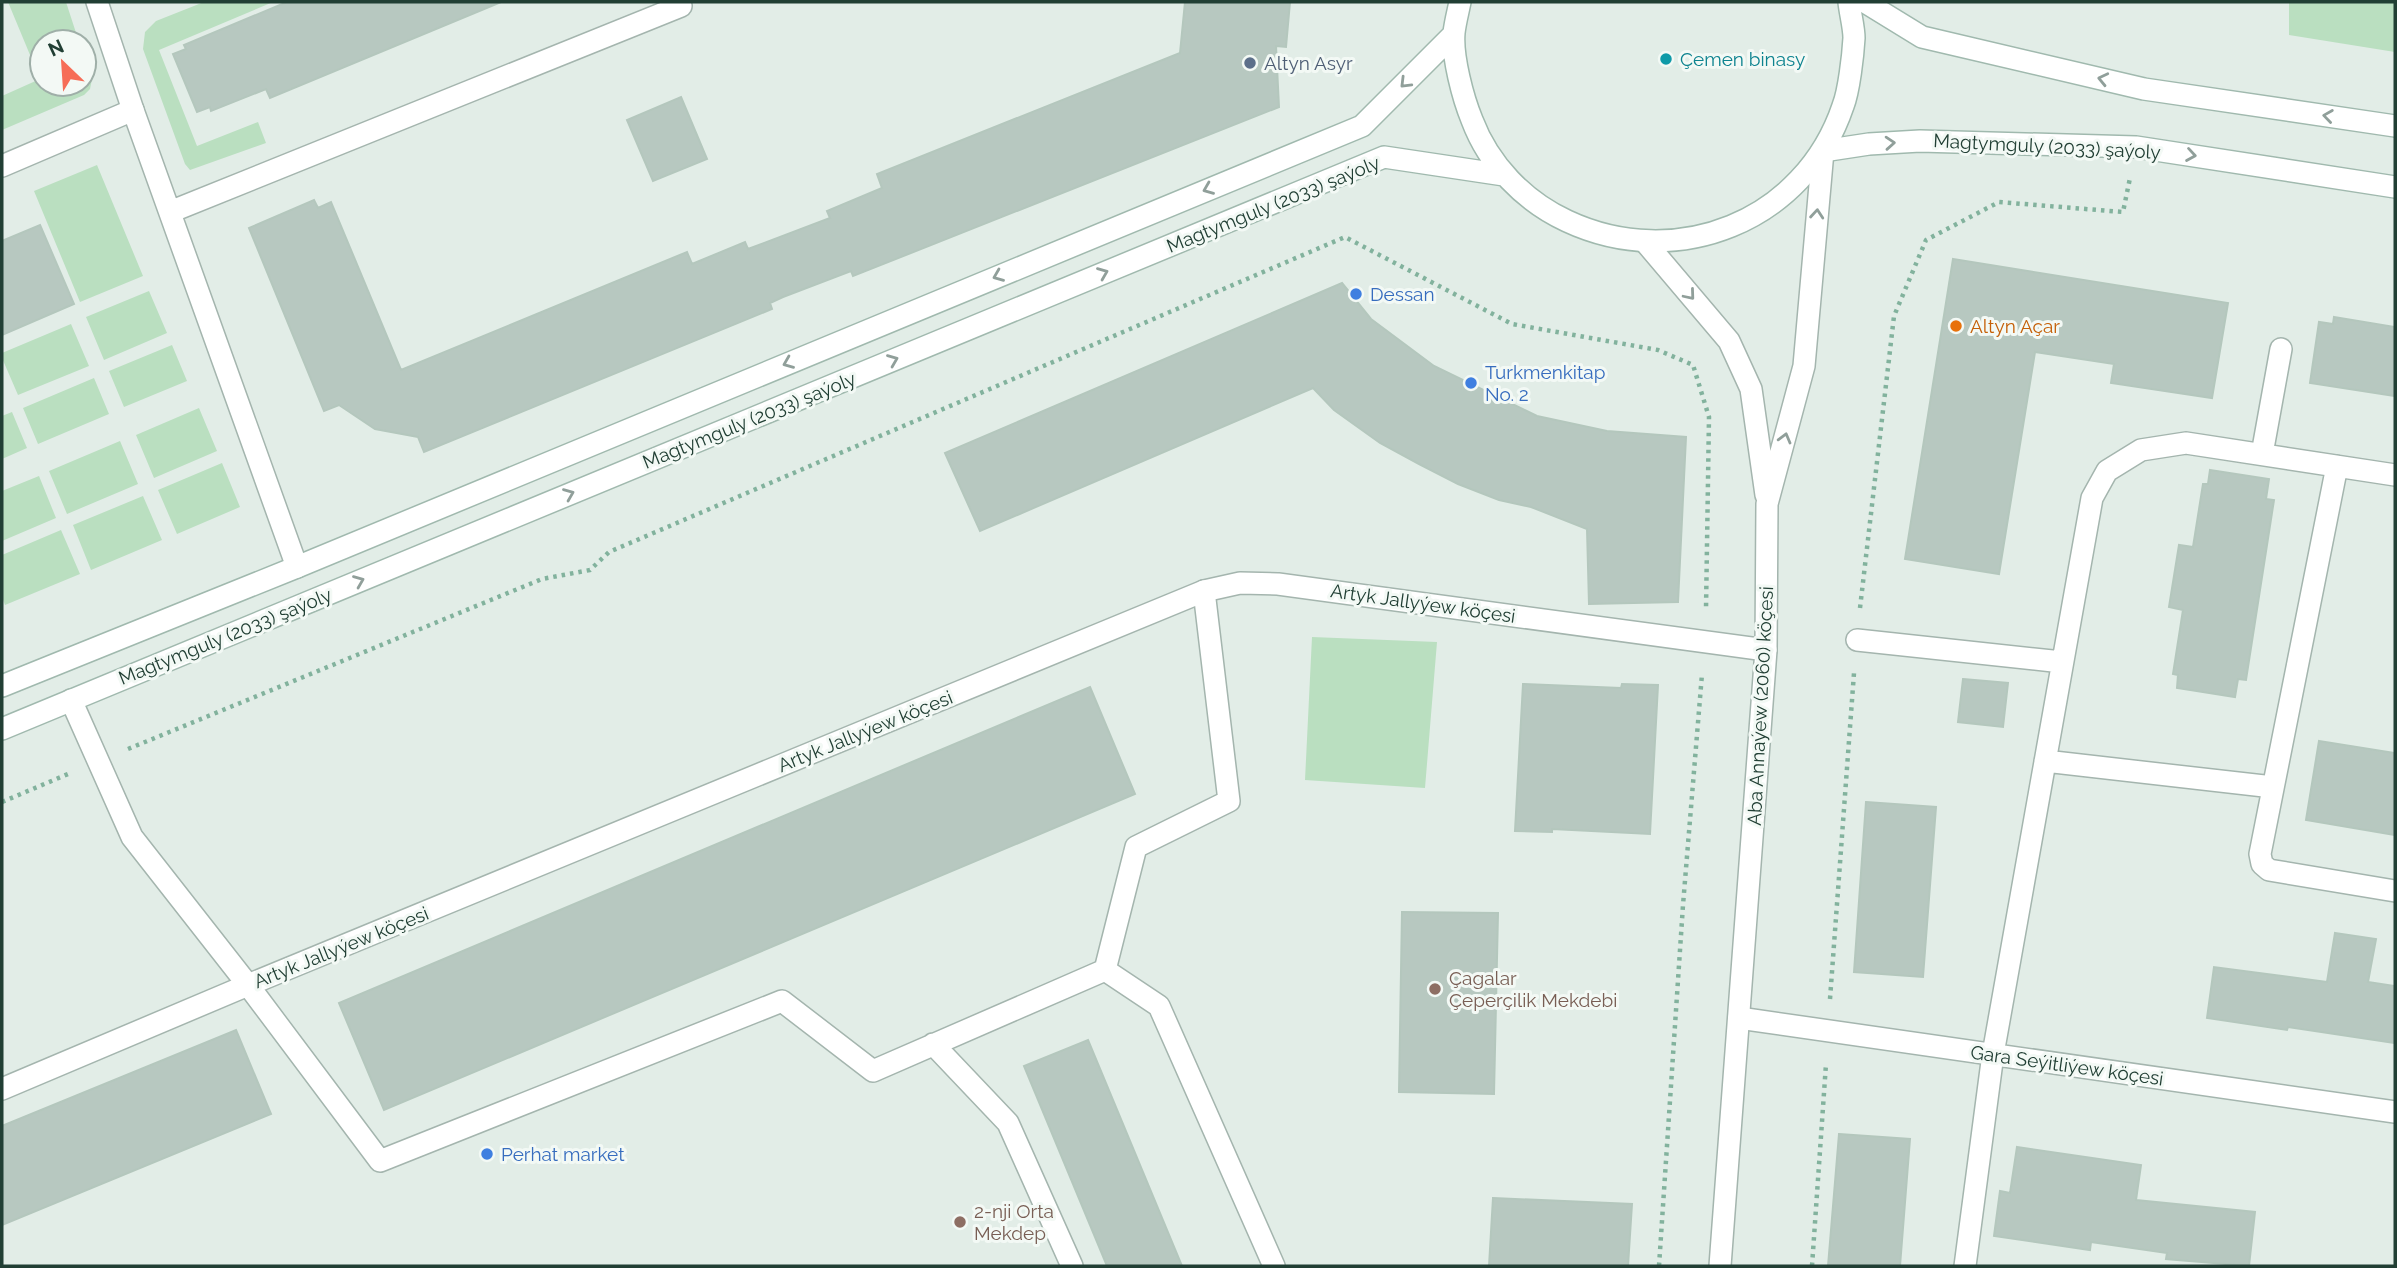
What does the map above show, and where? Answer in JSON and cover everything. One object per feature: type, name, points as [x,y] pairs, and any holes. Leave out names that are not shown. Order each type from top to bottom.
[{"type":"street","points":[[1461,2],[1454,34],[1462,96],[1478,137],[1504,175],[1544,210],[1593,233],[1646,243],[1700,238],[1750,218],[1791,189],[1823,150],[1844,105],[1854,37],[1849,2]]},
{"type":"street","points":[[1865,2],[1922,37],[2144,89],[2395,126]]},
{"type":"street","points":[[101,3],[133,110],[297,567]]},
{"type":"street","points":[[170,212],[684,3]]},
{"type":"street","name":"Magtymguly (2033) şaýoly","points":[[2,686],[297,567],[1362,126],[1454,34]]},
{"type":"street","points":[[2,166],[133,110]]},
{"type":"street","name":"Magtymguly (2033) şaýoly","points":[[1823,150],[1920,141],[2136,147],[2395,187]]},
{"type":"street","name":"Aba Annaýew (2060) köçesi","points":[[1720,1266],[1766,650],[1767,504],[1804,366],[1823,150]]},
{"type":"street","name":"Magtymguly (2033) şaýoly","points":[[2,729],[1384,157],[1504,175]]},
{"type":"street","points":[[1646,243],[1730,341],[1751,389],[1767,504]]},
{"type":"street","points":[[2262,454],[2281,349]]},
{"type":"street","points":[[1965,1266],[1993,1054],[2091,498],[2107,471],[2141,450],[2186,443],[2395,475]]},
{"type":"street","points":[[2337,466],[2260,855],[2262,864],[2269,870],[2395,891]]},
{"type":"street","name":"Artyk Jallyýew köçesi","points":[[2,1089],[248,985],[1204,592],[1240,583],[1278,584],[1766,650]]},
{"type":"street","points":[[1105,970],[1136,847],[1229,801],[1204,592]]},
{"type":"street","points":[[1857,640],[2063,662]]},
{"type":"street","points":[[71,700],[132,837],[248,985],[380,1161],[782,1001],[873,1071],[1105,970]]},
{"type":"street","points":[[2045,761],[2273,787]]},
{"type":"street","points":[[1105,970],[1158,1006],[1274,1266]]},
{"type":"street","name":"Gara Seýitliýew köçesi","points":[[1739,1018],[2395,1112]]},
{"type":"street","points":[[933,1044],[1008,1123],[1072,1266]]},
{"type":"green space","points":[[8,2],[66,2],[74,28],[28,28],[28,50]]},
{"type":"green space","points":[[204,2],[273,2],[159,50],[197,146],[258,122],[266,143],[190,170],[185,164],[143,49],[145,32],[156,21]]},
{"type":"green space","points":[[2289,2],[2395,2],[2395,52],[2289,35]]},
{"type":"green space","points":[[28,84],[28,98],[77,98],[2,130],[2,96]]},
{"type":"green space","points":[[97,165],[143,276],[80,302],[34,191]]},
{"type":"green space","points":[[149,291],[167,333],[104,360],[86,317]]},
{"type":"green space","points":[[71,324],[89,366],[18,395],[2,353]]},
{"type":"green space","points":[[172,345],[187,381],[124,407],[109,371]]},
{"type":"green space","points":[[94,378],[109,414],[38,444],[23,408]]},
{"type":"green space","points":[[199,408],[217,451],[154,478],[136,435]]},
{"type":"green space","points":[[12,412],[27,448],[2,459],[2,416]]},
{"type":"green space","points":[[120,441],[138,484],[67,514],[49,471]]},
{"type":"green space","points":[[222,463],[240,507],[177,534],[158,490]]},
{"type":"green space","points":[[39,476],[56,518],[2,541],[2,491]]},
{"type":"green space","points":[[143,496],[162,540],[91,570],[73,525]]},
{"type":"green space","points":[[61,530],[80,574],[5,605],[2,597],[2,555]]},
{"type":"green space","points":[[1312,637],[1437,642],[1425,788],[1305,780]]},
{"type":"building","points":[[287,2],[501,2],[270,98],[266,89],[211,111],[210,107],[197,112],[173,54],[186,49],[184,45]]},
{"type":"building","points":[[1185,2],[1290,2],[1286,47],[1276,46],[1279,107],[853,276],[851,271],[783,297],[770,303],[772,309],[424,452],[418,437],[375,429],[339,405],[324,411],[249,228],[314,200],[318,208],[331,202],[401,370],[687,252],[692,264],[745,242],[748,249],[830,218],[827,211],[882,188],[877,174],[1180,53]]},
{"type":"building","points":[[681,97],[707,159],[653,181],[627,120]]},
{"type":"building","points":[[40,225],[74,304],[2,335],[2,241]]},
{"type":"building","points":[[1953,259],[2228,303],[2212,398],[2111,383],[2114,364],[2035,352],[1999,574],[1905,559]]},
{"type":"building","points":[[1342,283],[1371,319],[1434,366],[1537,416],[1607,431],[1686,437],[1678,602],[1589,604],[1587,529],[1531,507],[1499,500],[1458,484],[1419,464],[1380,443],[1334,410],[1313,388],[980,531],[945,453]]},
{"type":"building","points":[[2334,317],[2395,327],[2395,396],[2310,383],[2319,322],[2333,324]]},
{"type":"building","points":[[2210,470],[2269,479],[2266,499],[2274,500],[2246,680],[2238,679],[2235,697],[2177,688],[2178,675],[2173,674],[2183,610],[2169,607],[2179,545],[2193,547],[2203,484],[2208,484]]},
{"type":"building","points":[[1963,679],[2008,683],[2003,727],[1958,722]]},
{"type":"building","points":[[1523,684],[1621,688],[1622,684],[1658,685],[1650,834],[1552,829],[1552,832],[1515,831]]},
{"type":"building","points":[[1090,687],[1135,794],[384,1110],[339,1003]]},
{"type":"building","points":[[2319,741],[2395,753],[2395,835],[2306,820]]},
{"type":"building","points":[[1866,802],[1936,807],[1923,977],[1854,972]]},
{"type":"building","points":[[1402,912],[1498,913],[1494,1094],[1399,1092]]},
{"type":"building","points":[[2335,933],[2376,939],[2368,982],[2395,986],[2395,1043],[2207,1018],[2214,967],[2327,982]]},
{"type":"building","points":[[236,1030],[271,1114],[2,1225],[2,1126]]},
{"type":"building","points":[[1088,1040],[1182,1266],[1107,1266],[1024,1066]]},
{"type":"building","points":[[1839,1134],[1910,1139],[1900,1266],[1828,1266]]},
{"type":"building","points":[[2017,1147],[2141,1165],[2136,1200],[2255,1212],[2249,1266],[2166,1259],[2167,1253],[2091,1242],[2090,1250],[1994,1236],[2000,1191],[2010,1193]]},
{"type":"building","points":[[1493,1198],[1632,1204],[1628,1266],[1489,1266]]},
{"type":"place","name":"Çemen binasy","points":[[1666,59]]},
{"type":"place","name":"Altyn Asyr","points":[[1250,63]]},
{"type":"place","name":"Dessan","points":[[1356,294]]},
{"type":"place","name":"Altyn Açar","points":[[1956,326]]},
{"type":"place","name":"Turkmenkitap No. 2","points":[[1471,383]]},
{"type":"place","name":"Çagalar Çeperçilik Mekdebi","points":[[1435,989]]},
{"type":"place","name":"Perhat market","points":[[487,1154]]},
{"type":"place","name":"2-nji Orta Mekdep","points":[[960,1222]]}]
